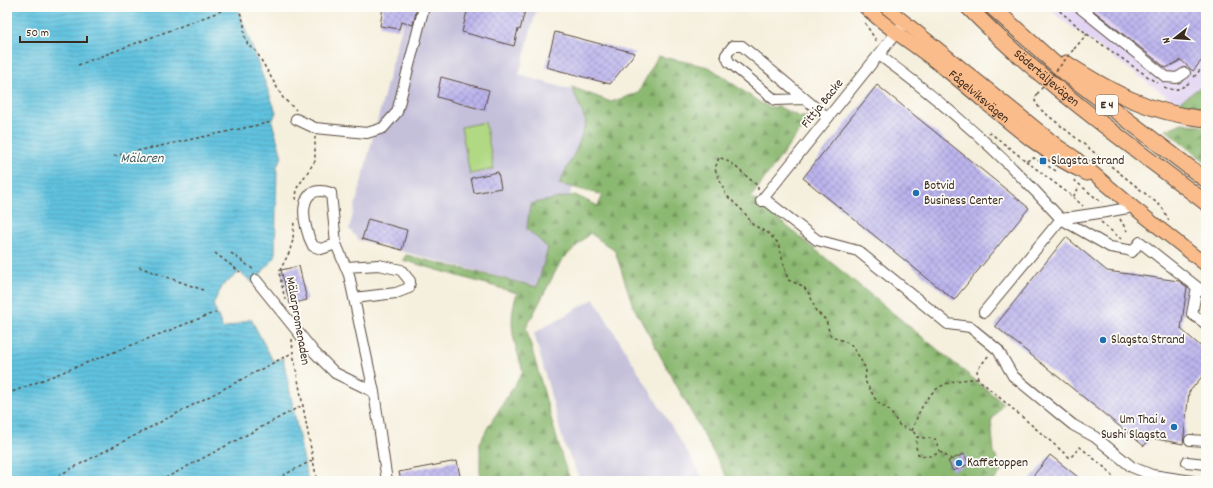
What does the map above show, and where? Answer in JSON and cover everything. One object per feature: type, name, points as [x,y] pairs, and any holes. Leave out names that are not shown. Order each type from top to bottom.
[{"type":"highway","name":"Södertäljevägen","points":[[968,7],[998,38],[1051,84],[1206,202]]},
{"type":"highway","name":"Södertäljevägen","points":[[992,7],[1011,26],[1062,71],[1206,180]]},
{"type":"highway","points":[[1011,26],[1111,92],[1136,103],[1168,113],[1206,119]]},
{"type":"main road","name":"Fågelviksvägen","points":[[886,7],[1053,142],[1074,157],[1098,179],[1130,213],[1167,235],[1206,265]]},
{"type":"main road","name":"Fågelviksvägen","points":[[860,10],[921,50],[1056,158],[1098,179]]},
{"type":"street","points":[[297,115],[315,128],[366,133],[383,128],[397,112],[424,7]]},
{"type":"street","points":[[1078,7],[1166,77],[1177,78],[1185,73]]},
{"type":"street","name":"Fittja Backe","points":[[761,201],[905,23]]},
{"type":"street","points":[[805,99],[775,100],[729,62],[726,55],[733,46],[742,46],[828,118]]},
{"type":"street","points":[[882,52],[925,88],[1033,187],[1061,219],[1110,248],[1128,250],[1132,252],[1140,242],[1202,290],[1192,314],[1206,324]]},
{"type":"street","points":[[336,244],[321,249],[312,246],[305,226],[305,201],[312,192],[320,190],[331,193],[336,244],[346,267],[354,298],[374,392],[387,481]]},
{"type":"street","points":[[761,201],[767,201],[817,240],[858,251],[948,324],[970,327],[996,348],[1014,376],[1073,425],[1095,438],[1132,467],[1152,475],[1192,481]]},
{"type":"street","points":[[984,312],[1061,219],[1109,211],[1130,213]]},
{"type":"street","points":[[346,267],[379,265],[401,270],[410,281],[409,288],[396,293],[354,298]]},
{"type":"street","points":[[256,275],[314,352],[335,373],[374,392]]},
{"type":"street","points":[[1190,440],[1206,441]]},
{"type":"street","points":[[1187,462],[1206,464]]},
{"type":"path","points":[[78,65],[232,7]]},
{"type":"path","points":[[238,7],[244,23],[244,34],[248,45],[256,51],[283,98],[297,115]]},
{"type":"path","points":[[851,7],[860,10]]},
{"type":"path","points":[[865,23],[870,28],[875,41],[882,52]]},
{"type":"path","points":[[1087,34],[1037,94],[1035,101],[1040,109],[1162,207],[1172,228],[1167,235]]},
{"type":"path","points":[[114,156],[272,122]]},
{"type":"path","points":[[296,203],[297,188],[315,161],[315,128]]},
{"type":"path","points":[[989,132],[1073,197],[1078,190]]},
{"type":"path","points":[[761,201],[758,186],[731,163],[719,158],[715,169],[726,195],[744,212],[753,224],[768,232],[778,243],[788,280],[802,286],[810,295],[816,312],[826,320],[830,335],[850,344],[866,369],[865,381],[877,402],[889,410],[900,426],[912,430],[917,437],[916,447],[918,454],[933,456],[940,452]]},
{"type":"path","points":[[1026,161],[1034,158],[1064,175]]},
{"type":"path","points":[[1070,178],[1109,211]]},
{"type":"path","points":[[1127,231],[1119,217],[1130,213]]},
{"type":"path","name":"Mälarpromenaden","points":[[285,301],[279,272],[289,253],[293,240],[294,218]]},
{"type":"path","points":[[215,253],[240,272]]},
{"type":"path","points":[[231,253],[256,275]]},
{"type":"path","points":[[139,266],[203,290]]},
{"type":"path","points":[[7,394],[216,312]]},
{"type":"path","name":"Mälarpromenaden","points":[[290,322],[293,353],[316,481]]},
{"type":"path","points":[[978,379],[977,370],[996,348]]},
{"type":"path","points":[[48,481],[293,353]]},
{"type":"path","points":[[912,430],[917,415],[928,397],[946,382],[962,379],[978,379],[1070,458],[1080,447],[1110,472],[1115,481]]},
{"type":"path","points":[[160,481],[302,405]]},
{"type":"path","points":[[917,437],[935,439],[940,452],[951,459]]},
{"type":"path","points":[[272,481],[313,460]]},
{"type":"shaded area","points":[[407,7],[537,7],[519,75],[604,99],[537,287],[359,240],[349,229]]},
{"type":"shaded area","points":[[1047,7],[1206,7],[1206,82],[1177,104],[1061,19]]},
{"type":"shaded area","points":[[594,299],[703,478],[698,481],[581,481],[564,444],[534,333]]},
{"type":"green space","points":[[658,56],[709,67],[759,102],[769,107],[779,107],[800,117],[810,117],[751,197],[1003,403],[991,421],[994,453],[1002,470],[994,481],[729,481],[633,306],[615,251],[590,233],[561,261],[526,328],[563,461],[571,481],[480,481],[480,443],[488,427],[523,372],[512,324],[512,315],[517,293],[403,260],[406,255],[537,287],[548,248],[527,229],[530,204],[575,195],[598,206],[603,195],[559,184],[578,146],[586,122],[572,87],[611,102],[638,93]]},
{"type":"green space","points":[[1206,82],[1206,109],[1177,104],[1203,85]]},
{"type":"green space","points":[[485,122],[494,169],[470,174],[461,127]]},
{"type":"green space","points":[[1182,123],[1206,127],[1206,162],[1166,130]]},
{"type":"water","name":"Mälaren","points":[[7,7],[237,7],[276,112],[272,122],[282,157],[277,166],[275,257],[253,283],[240,272],[223,285],[213,304],[223,329],[251,319],[273,361],[283,358],[308,481],[7,481]]},
{"type":"building","points":[[383,7],[417,7],[413,25],[401,22],[399,29],[380,26]]},
{"type":"building","points":[[468,7],[526,7],[514,46],[462,32]]},
{"type":"building","points":[[1089,7],[1206,7],[1206,55],[1193,71],[1181,60],[1166,68]]},
{"type":"building","points":[[555,32],[635,53],[610,84],[546,67]]},
{"type":"building","points":[[441,77],[489,90],[484,110],[437,97]]},
{"type":"building","name":"Botvid Business Center","points":[[877,85],[1029,208],[954,300],[803,178]]},
{"type":"building","points":[[498,172],[501,188],[474,193],[471,178]]},
{"type":"building","points":[[368,219],[407,230],[402,250],[362,239]]},
{"type":"building","name":"Slagsta Strand","points":[[1066,237],[1107,271],[1179,281],[1187,287],[1181,329],[1206,351],[1206,372],[1189,392],[1183,444],[1151,438],[1144,446],[995,326]]},
{"type":"building","points":[[299,266],[307,300],[290,304],[281,270]]},
{"type":"building","name":"Kaffetoppen","points":[[964,454],[969,464],[953,471],[948,461]]},
{"type":"building","points":[[1050,455],[1083,481],[1029,481]]},
{"type":"building","points":[[457,461],[461,481],[401,481],[399,472]]},
{"type":"place","name":"Slagsta strand","points":[[1043,161]]},
{"type":"place","name":"Botvid Business Center","points":[[916,193]]},
{"type":"place","name":"Slagsta Strand","points":[[1103,340]]},
{"type":"place","name":"Um Thai & Sushi Slagsta","points":[[1174,427]]},
{"type":"place","name":"Kaffetoppen","points":[[959,463]]}]
